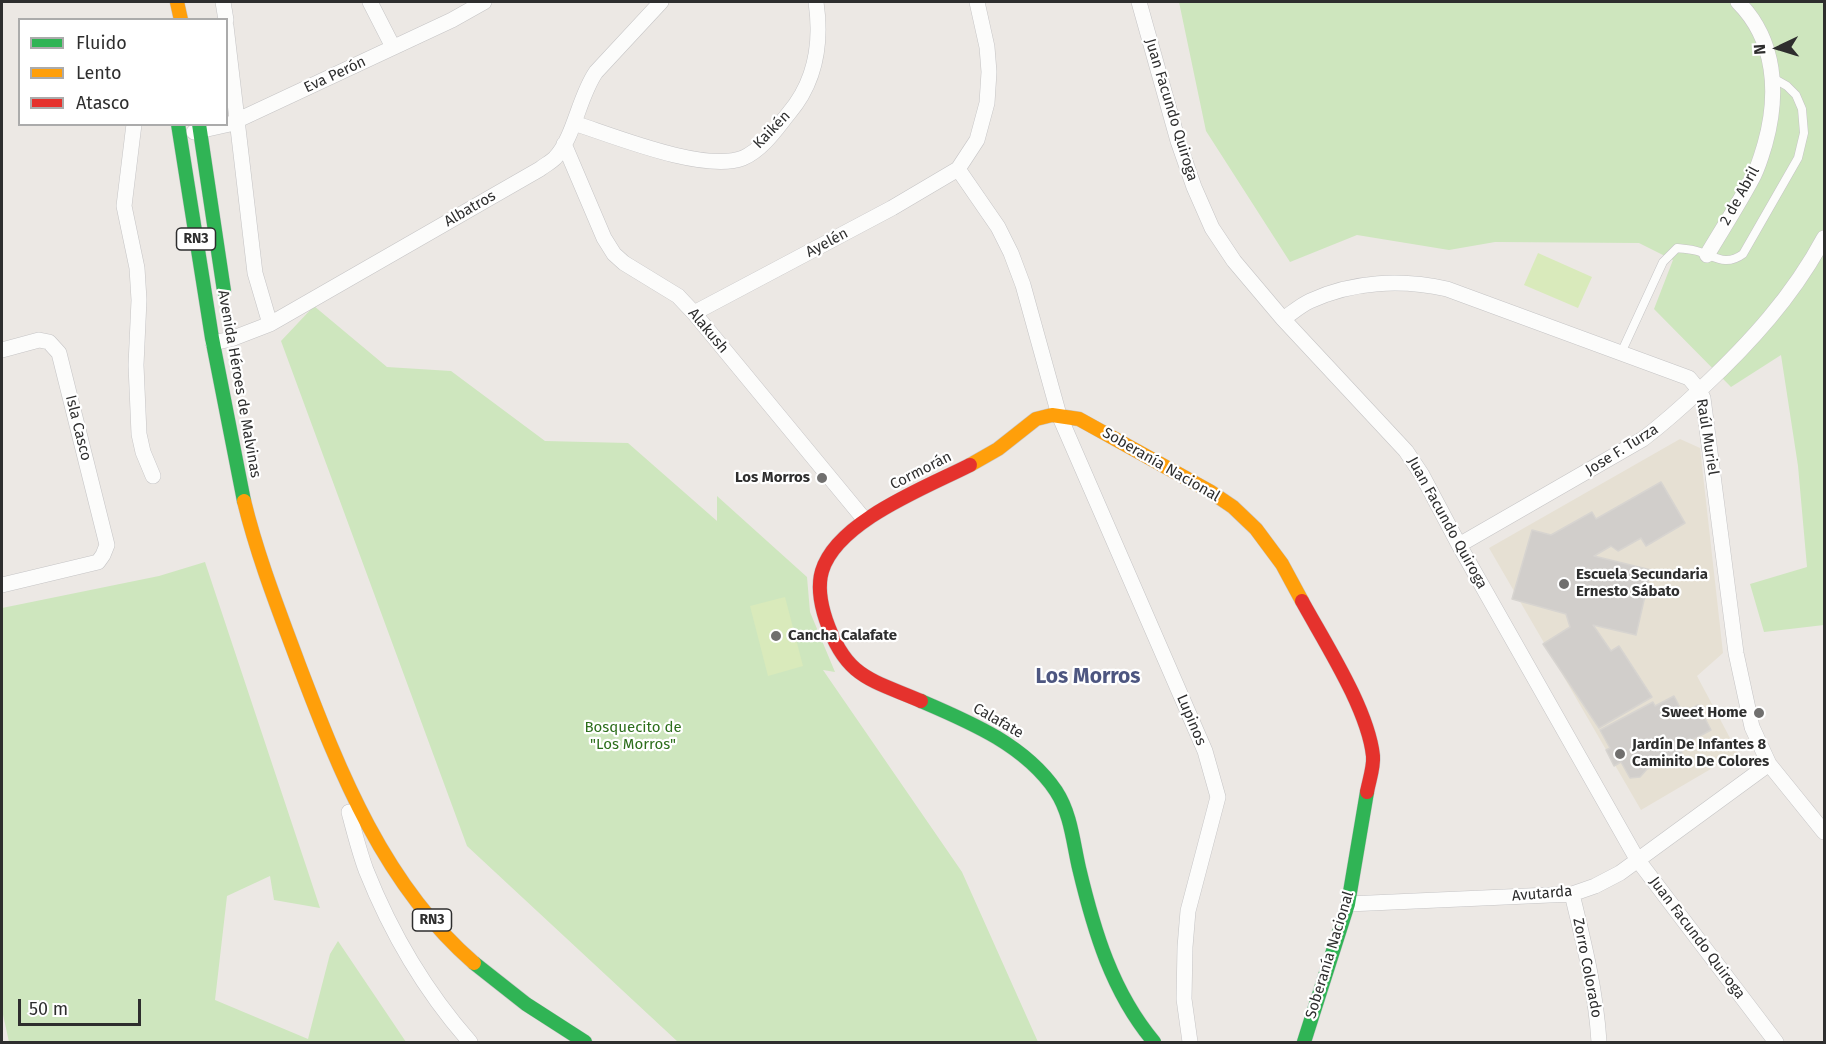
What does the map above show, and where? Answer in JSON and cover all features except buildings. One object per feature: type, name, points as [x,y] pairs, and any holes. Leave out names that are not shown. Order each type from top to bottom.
[{"type":"main road","points":[[177,2],[181,18]]},
{"type":"main road","name":"Avenida Héroes de Malvinas","points":[[200,128],[226,304]]},
{"type":"main road","name":"Avenida Héroes de Malvinas","points":[[179,129],[213,343],[252,534],[331,752],[363,820],[387,860],[437,926],[493,981],[522,1003],[585,1042]]},
{"type":"main road","name":"Cormorán","points":[[818,579],[825,561],[837,543],[864,519],[973,464],[1001,447],[1041,417],[1059,415]]},
{"type":"main road","name":"Soberanía Nacional","points":[[1059,415],[1079,419],[1211,492],[1233,507],[1256,529],[1282,564],[1355,699],[1365,723],[1373,758],[1348,904],[1304,1042]]},
{"type":"main road","name":"Avenida Héroes de Malvinas","points":[[266,528],[291,644]]},
{"type":"main road","name":"Calafate","points":[[818,579],[819,602],[830,634],[848,664],[872,681],[963,720],[1013,747],[1029,759],[1054,788],[1063,804],[1087,902],[1107,961],[1122,997],[1141,1027],[1154,1042]]},
{"type":"street","points":[[224,2],[226,18]]},
{"type":"street","points":[[370,2],[393,47]]},
{"type":"street","name":"Eva Perón","points":[[228,124],[452,20],[484,2]]},
{"type":"street","name":"Albatros","points":[[213,343],[270,324],[540,169],[556,157],[574,123],[589,82],[661,2]]},
{"type":"street","name":"Kaikén","points":[[574,123],[694,160],[720,161],[743,158],[763,144],[802,98],[815,67],[819,25],[816,2]]},
{"type":"street","points":[[977,2],[987,46],[989,72],[987,103],[977,140],[958,169],[998,226],[1011,253],[1023,285],[1059,415]]},
{"type":"street","name":"Juan Facundo Quiroga","points":[[1139,2],[1178,141],[1194,187],[1212,228],[1234,261],[1283,319],[1406,451],[1422,475],[1637,859],[1776,1042]]},
{"type":"street","name":"2 de Abril","points":[[1707,255],[1755,173],[1772,119],[1771,59],[1764,39],[1750,13],[1738,2]]},
{"type":"street","points":[[228,42],[255,273],[270,324]]},
{"type":"street","points":[[134,126],[124,206],[137,268],[139,300],[136,365],[139,434],[143,452],[153,476]]},
{"type":"street","name":"Eva Perón","points":[[179,129],[215,126]]},
{"type":"street","name":"Alakush","points":[[564,144],[604,238],[614,254],[624,263],[678,296],[864,519]]},
{"type":"street","name":"Ayelén","points":[[694,313],[892,208],[958,169]]},
{"type":"street","name":"Jose F. Turza","points":[[1460,545],[1643,439],[1665,423],[1740,351],[1792,291],[1824,238]]},
{"type":"street","name":"Raúl Muriel","points":[[1283,319],[1310,301],[1347,288],[1376,283],[1425,284],[1447,289],[1689,378],[1699,390],[1704,410],[1736,653],[1752,727],[1769,764],[1824,832]]},
{"type":"street","name":"Isla Casco","points":[[2,350],[39,340],[49,342],[59,353],[107,545],[98,562],[2,585]]},
{"type":"street","name":"Lupinos","points":[[1059,415],[1205,751],[1218,797],[1188,911],[1184,999],[1190,1042]]},
{"type":"street","points":[[331,752],[365,868],[387,919],[412,966],[450,1019],[470,1042]]},
{"type":"street","name":"Avutarda","points":[[1348,904],[1572,894],[1595,886],[1620,873],[1769,764]]},
{"type":"street","name":"Zorro Colorado","points":[[1572,894],[1584,946],[1599,1042]]},
{"type":"lane","points":[[1621,352],[1663,262],[1671,252],[1677,248],[1695,250],[1724,261],[1735,260],[1743,254],[1798,158],[1804,133],[1802,109],[1796,95],[1787,86],[1773,78]]},
{"type":"shaded area","points":[[1680,439],[1700,448],[1723,653],[1697,676],[1738,753],[1641,810],[1489,548]]},
{"type":"green space","points":[[1179,2],[1824,2],[1824,625],[1764,632],[1750,584],[1807,567],[1798,466],[1781,355],[1731,387],[1654,309],[1673,260],[1639,243],[1495,242],[1449,250],[1357,235],[1290,262],[1206,131]]},
{"type":"green space","points":[[1538,253],[1592,277],[1578,308],[1524,285]]},
{"type":"green space","name":"Bosquecito de \"Los Morros\"","points":[[314,306],[387,367],[451,371],[545,441],[628,443],[717,521],[717,496],[807,577],[810,612],[835,672],[823,670],[962,872],[1038,1042],[678,1042],[467,846],[281,341]]},
{"type":"green space","points":[[205,562],[320,908],[274,900],[270,876],[227,896],[215,1000],[308,1039],[330,954],[338,941],[406,1042],[9,1042],[2,1010],[2,608],[159,576]]},
{"type":"green space","name":"Cancha Calafate","points":[[785,597],[803,666],[768,676],[750,606]]},
{"type":"traffic: fast","points":[[178,126],[212,338],[244,501]]},
{"type":"traffic: fast","points":[[199,126],[224,291]]},
{"type":"traffic: fast","points":[[921,701],[958,717],[1013,748],[1029,760],[1056,791],[1068,819],[1085,892],[1106,960],[1127,1003],[1154,1042]]},
{"type":"traffic: fast","points":[[1304,1042],[1348,904],[1367,792]]},
{"type":"traffic: fast","points":[[474,963],[526,1004],[585,1042]]},
{"type":"traffic: slow","points":[[177,2],[181,18]]},
{"type":"traffic: slow","points":[[970,465],[998,449],[1036,419],[1052,415],[1079,419],[1211,492],[1233,507],[1256,529],[1282,564],[1302,601]]},
{"type":"traffic: slow","points":[[244,501],[276,604],[315,706],[368,825],[414,899],[442,932],[474,963]]},
{"type":"traffic: jam","points":[[921,701],[862,674],[842,654],[824,614],[820,596],[822,571],[831,553],[845,536],[864,521],[908,495],[970,465]]},
{"type":"traffic: jam","points":[[1302,601],[1344,677],[1363,718],[1373,756],[1367,792]]},
{"type":"place","name":"Los Morros","points":[[822,478]]},
{"type":"place","name":"Escuela Secundaria Ernesto Sábato","points":[[1564,584]]},
{"type":"place","name":"Cancha Calafate","points":[[776,636]]},
{"type":"place","name":"Sweet Home","points":[[1759,713]]},
{"type":"place","name":"Jardín De Infantes 8 Caminito De Colores","points":[[1620,754]]},
{"type":"district","name":"Los Morros","points":[[1088,677]]}]
